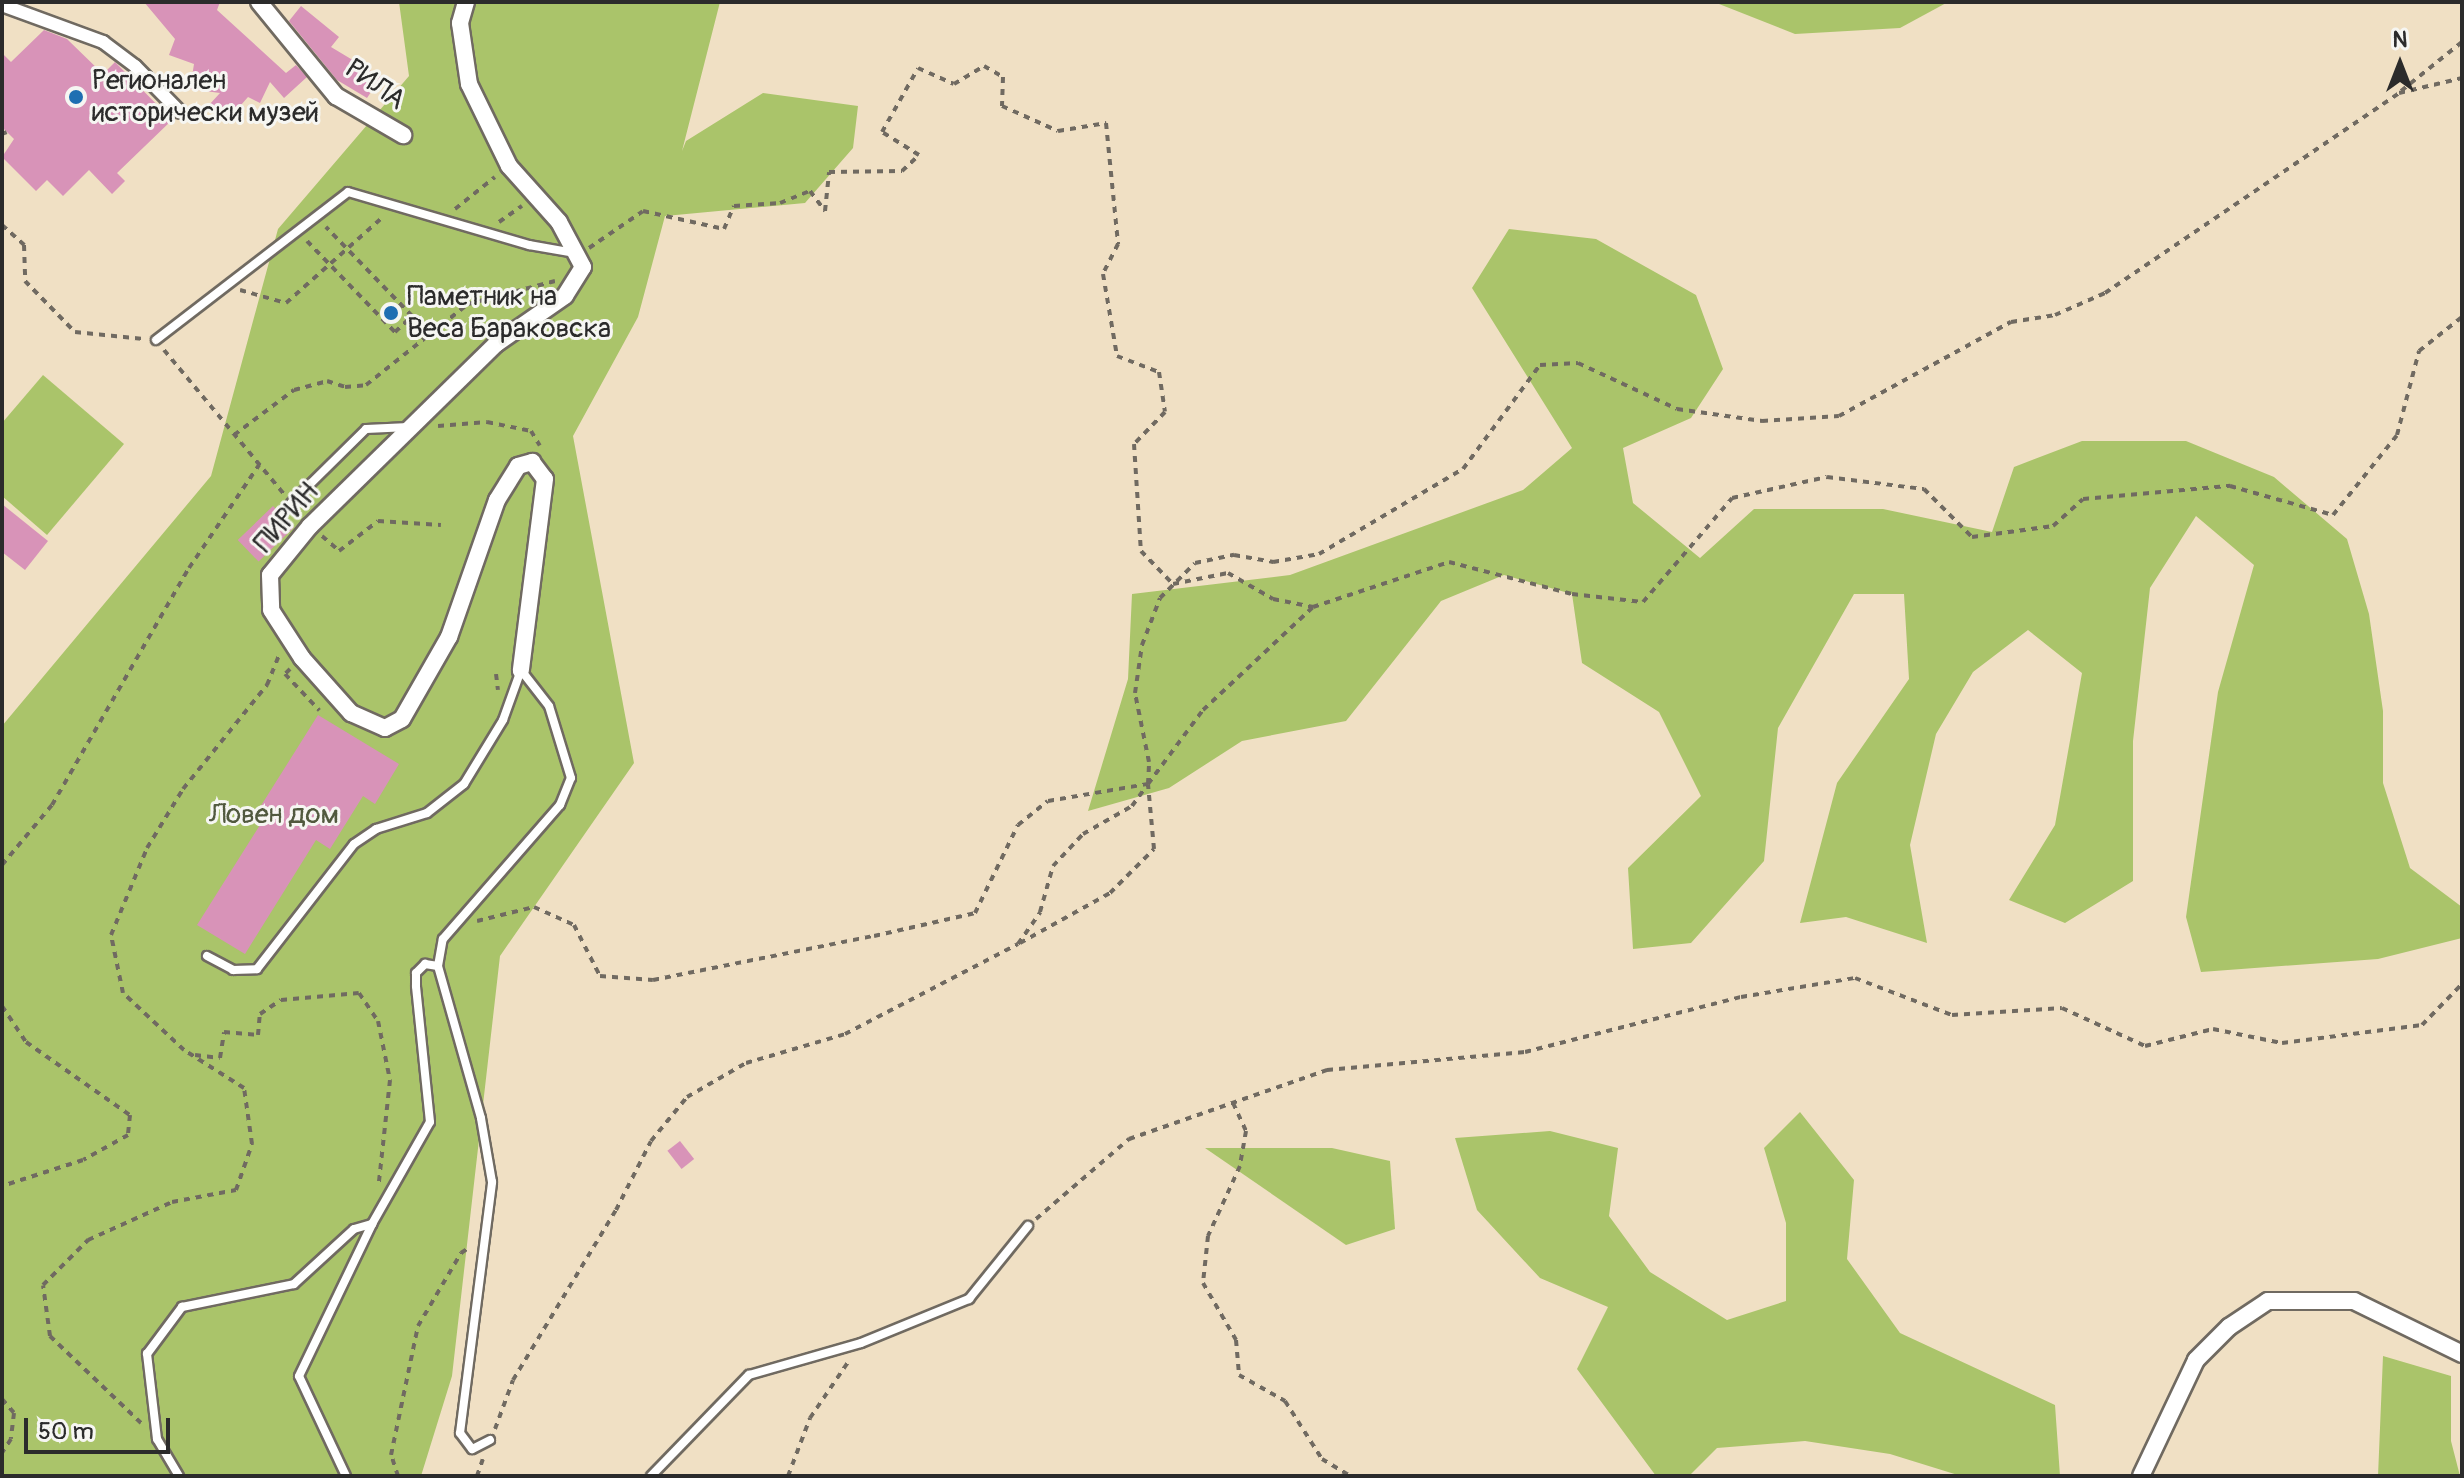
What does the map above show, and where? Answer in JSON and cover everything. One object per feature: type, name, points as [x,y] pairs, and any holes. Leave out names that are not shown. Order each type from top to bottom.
[{"type":"street","name":"РИЛА","points":[[259,2],[336,96],[403,135]]},
{"type":"street","points":[[466,2],[460,23],[469,84],[509,166],[534,198],[559,222],[580,254]]},
{"type":"street","points":[[2,5],[103,42],[135,66],[180,112]]},
{"type":"street","name":"ПИРИН","points":[[541,468],[532,462],[518,466],[497,500],[449,637],[402,719],[385,728],[351,713],[287,635],[271,610],[270,575],[310,526],[496,344],[565,296],[583,267],[580,254]]},
{"type":"street","points":[[521,670],[545,479],[541,468]]},
{"type":"street","points":[[2141,1476],[2196,1360],[2229,1327],[2268,1301],[2354,1301],[2462,1354]]},
{"type":"lane","points":[[156,340],[223,285],[348,192],[484,232],[580,254]]},
{"type":"lane","points":[[291,503],[366,429],[412,425]]},
{"type":"lane","points":[[490,1440],[472,1449],[460,1433],[492,1182],[481,1118],[438,966],[443,939],[560,805],[571,778],[549,706],[521,670]]},
{"type":"lane","points":[[207,956],[233,970],[257,969],[354,844],[376,829],[427,813],[464,784],[503,720],[521,670]]},
{"type":"lane","points":[[346,1476],[299,1376],[372,1224],[430,1122],[416,973],[425,964],[438,966]]},
{"type":"lane","points":[[179,1476],[157,1439],[147,1354],[182,1307],[294,1284],[354,1229],[372,1224]]},
{"type":"lane","points":[[651,1476],[749,1375],[861,1343],[969,1299],[1028,1226]]},
{"type":"path","points":[[477,1476],[513,1380],[616,1210],[651,1141],[687,1097],[746,1063],[845,1034],[1018,944],[1110,893],[1154,849],[1149,762],[1135,693],[1142,645],[1160,598],[1195,563],[1221,557],[1273,562],[1319,554],[1463,469],[1540,365],[1578,363],[1677,409],[1762,421],[1839,416],[2011,322],[2055,315],[2105,293],[2399,93],[2462,42]]},
{"type":"path","points":[[580,254],[643,211],[724,229],[734,206],[780,203],[810,191],[825,211],[829,172],[902,171],[919,155],[882,132],[918,68],[954,84],[984,66],[1003,77],[1002,106],[1058,131],[1106,123],[1118,244],[1103,274],[1117,356],[1159,372],[1165,412],[1134,444],[1141,551],[1173,584]]},
{"type":"path","points":[[2399,93],[2462,78]]},
{"type":"path","points":[[440,220],[509,166]]},
{"type":"path","points":[[484,232],[534,198]]},
{"type":"path","points":[[223,285],[286,303],[395,207]]},
{"type":"path","points":[[296,230],[395,332],[412,316],[315,216]]},
{"type":"path","points":[[2,225],[24,245],[25,281],[75,332],[156,340],[291,503]]},
{"type":"path","points":[[234,435],[294,390],[327,381],[345,387],[366,385],[468,304],[567,278]]},
{"type":"path","points":[[1018,944],[1040,912],[1053,866],[1083,834],[1132,806],[1203,710],[1313,607],[1449,562],[1572,594],[1643,602],[1732,498],[1827,477],[1924,489],[1972,537],[2053,526],[2083,499],[2230,486],[2333,515],[2397,435],[2419,351],[2462,317]]},
{"type":"path","points":[[412,425],[487,422],[531,431],[541,447],[541,468]]},
{"type":"path","points":[[2,865],[52,805],[189,568],[259,465]]},
{"type":"path","points":[[310,526],[339,551],[378,521],[441,525]]},
{"type":"path","points":[[1173,584],[1228,573],[1273,599],[1313,607]]},
{"type":"path","points":[[157,1439],[50,1336],[43,1285],[88,1240],[172,1202],[236,1190],[252,1144],[244,1088],[191,1055],[123,993],[111,935],[147,848],[183,789],[267,685],[287,635]]},
{"type":"path","points":[[455,926],[534,907],[574,925],[600,976],[653,980],[874,936],[975,913],[1018,825],[1048,801],[1148,784]]},
{"type":"path","points":[[1028,1226],[1129,1139],[1327,1070],[1525,1052],[1741,997],[1855,978],[1952,1015],[2062,1008],[2145,1046],[2213,1029],[2282,1043],[2422,1025],[2462,984]]},
{"type":"path","points":[[191,1055],[220,1058],[224,1032],[258,1035],[260,1014],[281,1000],[359,993],[378,1021],[390,1080],[372,1224]]},
{"type":"path","points":[[2,1006],[26,1042],[130,1115],[128,1135],[83,1160],[2,1186]]},
{"type":"path","points":[[1233,1103],[1246,1131],[1240,1166],[1208,1236],[1203,1283],[1236,1340],[1239,1375],[1285,1401],[1322,1459],[1350,1476]]},
{"type":"path","points":[[398,1476],[391,1455],[418,1326],[461,1253]]},
{"type":"path","points":[[788,1476],[810,1418],[861,1343]]},
{"type":"path","points":[[2,1399],[14,1413],[11,1439],[2,1453]]},
{"type":"green space","name":"Ловен дом","points":[[399,2],[720,2],[682,151],[686,141],[763,93],[858,106],[853,148],[805,203],[665,216],[638,317],[573,436],[634,763],[500,956],[452,1376],[421,1476],[2,1476],[2,726],[211,476],[278,229],[409,76]]},
{"type":"green space","points":[[1714,2],[1948,2],[1900,28],[1795,34]]},
{"type":"green space","points":[[1509,229],[1596,239],[1696,295],[1723,369],[1691,418],[1623,448],[1633,503],[1700,558],[1754,509],[1883,509],[1992,532],[2014,467],[2082,441],[2186,441],[2274,477],[2347,539],[2369,614],[2383,711],[2383,783],[2410,868],[2462,907],[2462,938],[2378,959],[2201,972],[2186,917],[2218,692],[2254,565],[2196,516],[2150,588],[2133,741],[2133,881],[2065,923],[2009,900],[2055,825],[2082,673],[2028,630],[1973,672],[1936,734],[1910,845],[1927,943],[1846,917],[1800,923],[1837,783],[1909,679],[1904,594],[1854,594],[1778,728],[1764,861],[1691,943],[1633,949],[1628,868],[1701,796],[1659,712],[1582,663],[1572,594],[1504,575],[1441,601],[1346,721],[1242,741],[1169,788],[1088,811],[1128,679],[1132,594],[1290,575],[1523,490],[1572,448],[1472,288]]},
{"type":"green space","points":[[43,375],[124,444],[47,535],[2,496],[2,423]]},
{"type":"green space","points":[[1800,1112],[1854,1180],[1847,1259],[1900,1333],[2055,1405],[2060,1476],[1961,1476],[1890,1454],[1805,1441],[1717,1448],[1689,1476],[1656,1476],[1577,1369],[1608,1307],[1540,1278],[1477,1210],[1455,1138],[1550,1131],[1618,1148],[1609,1216],[1650,1272],[1727,1320],[1786,1301],[1786,1223],[1764,1148]]},
{"type":"green space","points":[[1205,1148],[1332,1148],[1390,1161],[1395,1229],[1346,1245]]},
{"type":"green space","points":[[2383,1356],[2451,1376],[2451,1441],[2460,1476],[2378,1476]]},
{"type":"building","points":[[144,2],[220,2],[217,10],[286,73],[296,65],[307,77],[284,98],[270,82],[260,103],[248,97],[227,121],[209,105],[220,93],[190,89],[194,64],[169,55],[175,39]]},
{"type":"building","points":[[301,6],[339,37],[331,47],[381,77],[367,98],[337,80],[289,21]]},
{"type":"building","name":"Регионален исторически музей","points":[[44,30],[67,39],[103,74],[115,62],[172,120],[117,173],[125,181],[112,194],[89,170],[63,196],[47,180],[36,191],[2,157],[14,139],[2,127],[2,53],[11,62]]},
{"type":"building","points":[[2,504],[48,541],[25,570],[2,552]]},
{"type":"building","points":[[273,506],[294,528],[259,562],[238,540]]},
{"type":"building","points":[[318,715],[399,764],[375,804],[363,796],[330,849],[316,840],[245,954],[197,925],[260,825],[252,820]]},
{"type":"building","points":[[680,1141],[694,1159],[682,1169],[667,1151]]},
{"type":"place","name":"Регионален исторически музей","points":[[76,97]]},
{"type":"place","name":"Паметник на Веса Бараковска","points":[[391,313]]}]
